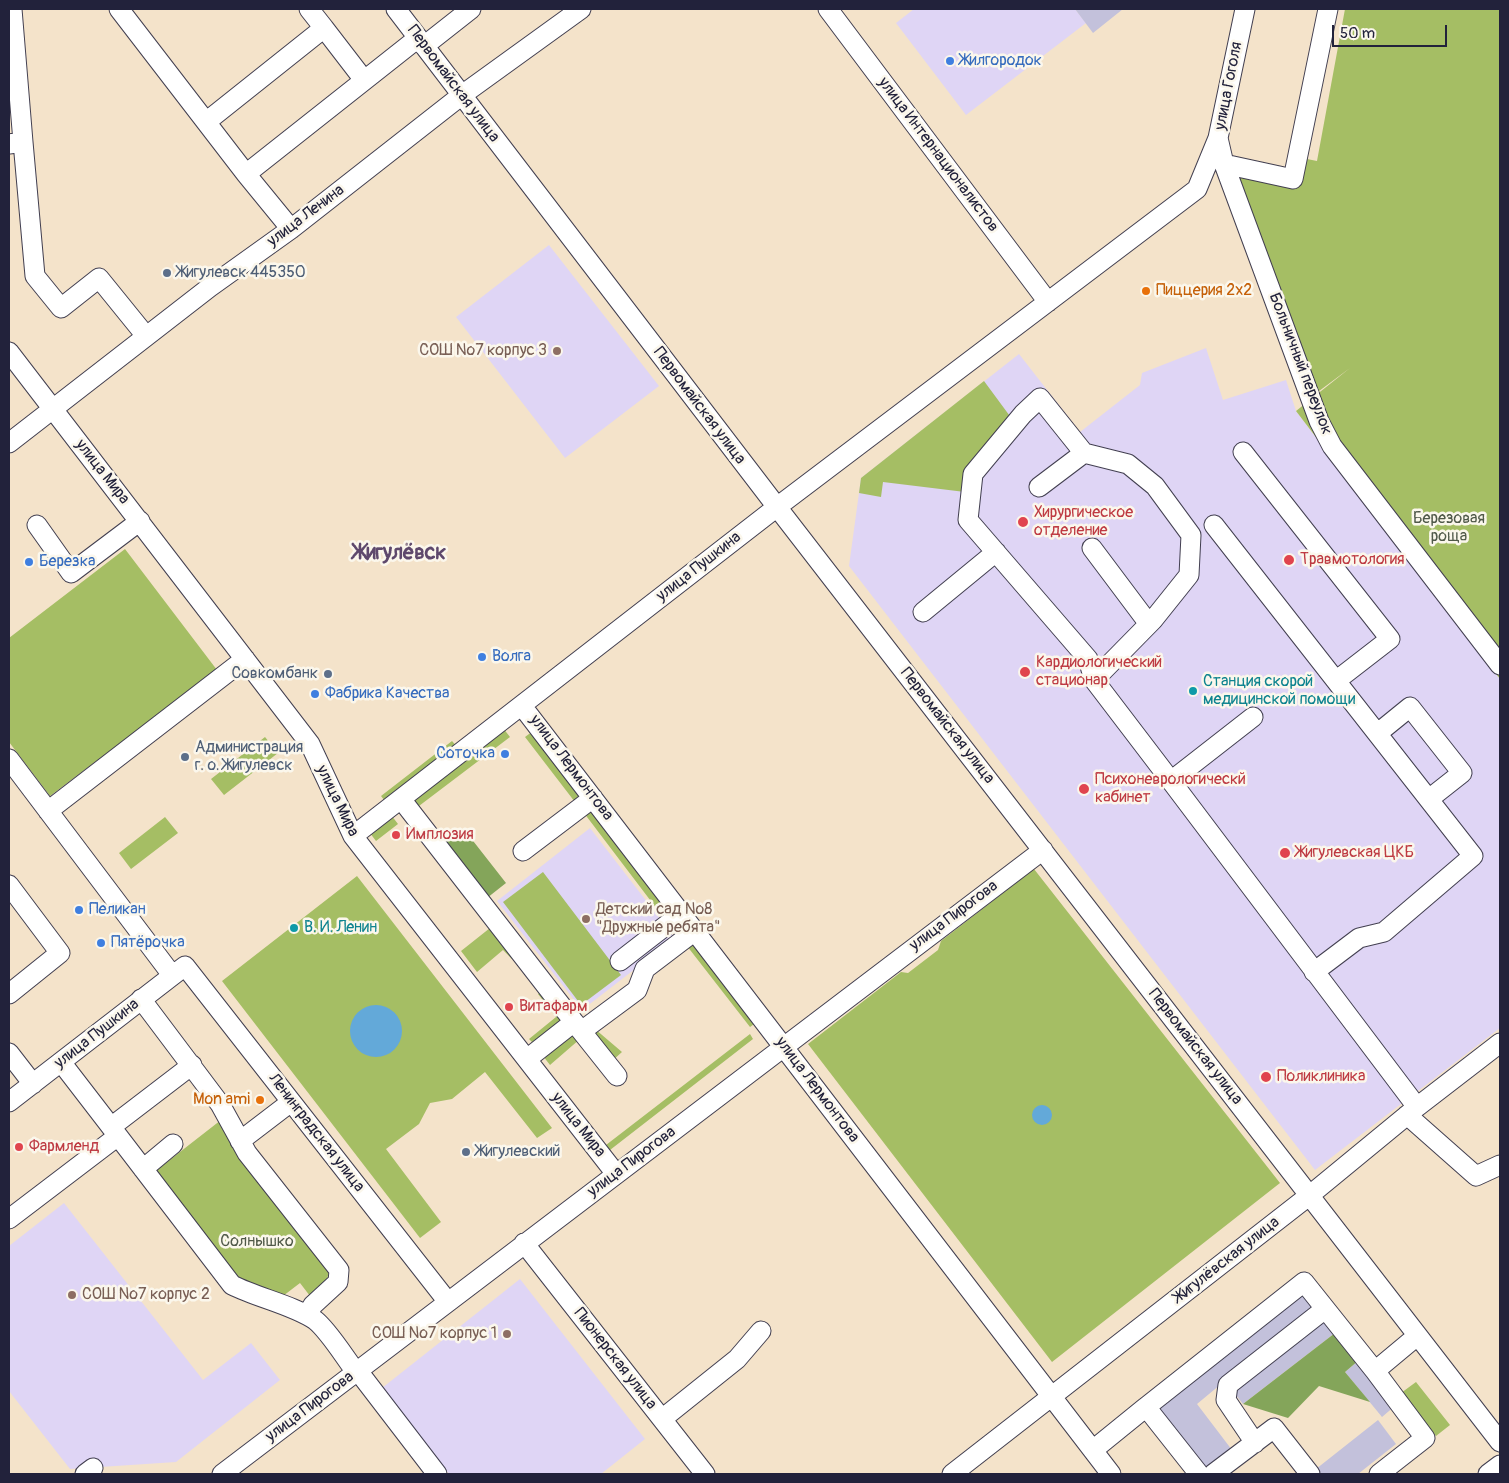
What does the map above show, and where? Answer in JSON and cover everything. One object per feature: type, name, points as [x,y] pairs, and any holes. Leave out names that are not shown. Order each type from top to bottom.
[{"type":"street","points":[[12,9],[16,143],[35,276],[61,308],[99,278],[146,336]]},
{"type":"street","points":[[120,9],[246,174],[291,229]]},
{"type":"street","points":[[309,9],[364,80]]},
{"type":"street","name":"Первомайская улица","points":[[396,9],[776,507],[1500,1442]]},
{"type":"street","points":[[246,174],[364,80],[471,9]]},
{"type":"street","name":"улица Ленина","points":[[9,443],[146,336],[291,229],[462,95],[581,9]]},
{"type":"street","name":"улица Интернационалистов","points":[[828,9],[1048,302]]},
{"type":"street","name":"улица Гоголя","points":[[1224,164],[1218,138],[1244,9]]},
{"type":"street","points":[[1224,164],[1293,179],[1328,9]]},
{"type":"street","points":[[206,122],[324,28]]},
{"type":"street","name":"улица Пушкина","points":[[353,836],[776,507],[1197,189],[1218,138]]},
{"type":"street","name":"Больничный переулок","points":[[1224,164],[1320,421],[1332,446],[1500,665]]},
{"type":"street","name":"улица Мира","points":[[9,352],[310,744],[353,836],[616,1174]]},
{"type":"street","points":[[1094,680],[1149,624],[1189,575],[1191,535],[1154,486],[1128,464],[1084,453],[1040,398],[1023,414],[973,474],[968,520],[1088,659],[1094,680],[1314,972],[1412,1111],[1476,1176],[1500,1165]]},
{"type":"street","points":[[1243,452],[1390,639],[1337,680]]},
{"type":"street","points":[[1039,487],[1084,453]]},
{"type":"street","points":[[37,525],[72,573],[140,521]]},
{"type":"street","points":[[1214,525],[1473,856],[1384,932],[1359,938],[1314,972]]},
{"type":"street","points":[[1092,548],[1149,624]]},
{"type":"street","points":[[923,612],[996,552]]},
{"type":"street","points":[[48,811],[245,659]]},
{"type":"street","name":"улица Лермонтова","points":[[522,706],[1051,1398],[1112,1474]]},
{"type":"street","points":[[1378,733],[1410,708],[1462,773],[1430,799]]},
{"type":"street","points":[[1170,781],[1253,717]]},
{"type":"street","name":"Ленинградская улица","points":[[9,759],[48,811],[178,970],[291,1102],[448,1302]]},
{"type":"street","points":[[523,851],[593,798]]},
{"type":"street","points":[[401,799],[617,1076]]},
{"type":"street","name":"улица Пирогова","points":[[222,1474],[783,1045],[1043,850]]},
{"type":"street","points":[[9,885],[60,953],[9,994]]},
{"type":"street","points":[[620,961],[682,913]]},
{"type":"street","points":[[527,1060],[637,990],[645,969],[695,931]]},
{"type":"street","name":"улица Пушкина","points":[[9,1102],[178,970]]},
{"type":"street","points":[[140,999],[220,1104],[240,1141],[272,1187],[339,1270],[338,1282],[313,1305],[306,1316]]},
{"type":"street","name":"Жигулёвская улица","points":[[952,1474],[1310,1195],[1412,1111],[1500,1043]]},
{"type":"street","points":[[9,1053],[33,1084]]},
{"type":"street","points":[[61,1062],[232,1285],[316,1322],[437,1474]]},
{"type":"street","points":[[9,1219],[115,1132],[192,1065]]},
{"type":"street","points":[[240,1141],[291,1102]]},
{"type":"street","points":[[143,1168],[173,1144]]},
{"type":"street","name":"Пионерская улица","points":[[524,1243],[705,1474]]},
{"type":"street","points":[[1092,1450],[1304,1282],[1425,1438],[1379,1474]]},
{"type":"street","points":[[1255,1443],[1226,1400],[1228,1385],[1325,1309]]},
{"type":"street","points":[[662,1420],[737,1359],[761,1331]]},
{"type":"street","points":[[1374,1371],[1417,1336]]},
{"type":"street","points":[[1146,1407],[1199,1474]]},
{"type":"street","points":[[1213,1474],[1274,1428],[1310,1474]]},
{"type":"street","points":[[1488,1474],[1500,1465]]},
{"type":"shaded area","points":[[914,9],[1075,9],[1086,23],[966,115],[896,23]]},
{"type":"shaded area","points":[[1075,9],[1123,9],[1093,33]]},
{"type":"shaded area","name":"СОШ №7 корпус 3","points":[[549,245],[659,386],[565,458],[456,317]]},
{"type":"shaded area","name":"Жигулевская ЦКБ","points":[[1206,348],[1223,400],[1286,380],[1296,411],[1500,679],[1500,1028],[1315,1170],[849,566],[861,478],[1019,354],[1080,432],[1140,385],[1142,373]]},
{"type":"shaded area","name":"Детский сад №8 \"Дружные ребята\"","points":[[590,828],[675,938],[582,1010],[497,901]]},
{"type":"shaded area","name":"СОШ №7 корпус 2","points":[[64,1203],[203,1380],[251,1343],[280,1380],[176,1462],[70,1469],[9,1391],[9,1246]]},
{"type":"shaded area","name":"СОШ №7 корпус 1","points":[[520,1279],[645,1439],[601,1474],[449,1474],[382,1388]]},
{"type":"shaded area","points":[[1302,1290],[1317,1309],[1303,1316],[1197,1404],[1232,1450],[1207,1471],[1155,1405]]},
{"type":"shaded area","points":[[1323,1318],[1335,1333],[1243,1404],[1231,1389]]},
{"type":"shaded area","points":[[1359,1360],[1396,1405],[1382,1417],[1345,1372]]},
{"type":"shaded area","points":[[1378,1420],[1396,1444],[1358,1474],[1320,1474],[1316,1469]]},
{"type":"green space","name":"Березовая роща","points":[[1345,9],[1500,9],[1500,679],[1296,411],[1350,368],[1311,397],[1224,164],[1293,179],[1297,157],[1317,161]]},
{"type":"green space","points":[[984,381],[1015,423],[965,492],[883,482],[881,497],[859,493],[861,478]]},
{"type":"green space","points":[[125,549],[217,670],[50,796],[9,742],[9,638]]},
{"type":"green space","points":[[503,728],[510,737],[415,809],[408,799]]},
{"type":"green space","points":[[533,731],[586,800],[578,806],[525,737]]},
{"type":"green space","points":[[265,737],[278,753],[224,795],[211,779]]},
{"type":"green space","points":[[452,741],[460,750],[388,805],[381,796]]},
{"type":"green space","points":[[592,807],[674,915],[666,921],[584,813]]},
{"type":"green space","points":[[388,811],[398,824],[376,841],[367,829]]},
{"type":"green space","points":[[165,817],[178,833],[131,869],[119,853]]},
{"type":"green space","points":[[434,832],[470,837],[506,883],[487,898]]},
{"type":"green space","points":[[1034,869],[1280,1183],[1052,1362],[808,1044],[901,972],[908,973],[938,950],[941,941]]},
{"type":"green space","points":[[543,872],[621,975],[581,1005],[503,902]]},
{"type":"green space","points":[[357,876],[552,1128],[537,1138],[485,1072],[452,1099],[430,1103],[419,1124],[386,1149],[441,1222],[420,1238],[222,981]]},
{"type":"green space","points":[[490,928],[518,955],[512,959],[503,950],[477,972],[461,951]]},
{"type":"green space","points":[[694,940],[757,1022],[750,1027],[687,946]]},
{"type":"green space","points":[[545,989],[568,1020],[536,1046],[529,1039],[556,1017],[538,994]]},
{"type":"green space","points":[[595,1029],[622,1052],[612,1061],[591,1041]]},
{"type":"green space","points":[[573,1030],[580,1039],[550,1065],[543,1056]]},
{"type":"green space","points":[[750,1034],[753,1039],[610,1150],[606,1145]]},
{"type":"green space","name":"Солнышко","points":[[221,1120],[330,1268],[326,1283],[310,1296],[300,1283],[283,1296],[233,1278],[153,1173]]},
{"type":"green space","points":[[1335,1333],[1359,1360],[1345,1372],[1370,1402],[1319,1386],[1288,1418],[1243,1404]]},
{"type":"green space","points":[[1416,1382],[1450,1425],[1436,1436],[1401,1393]]},
{"type":"water","points":[[376,1005],[386,1007],[394,1013],[400,1021],[402,1031],[400,1041],[394,1049],[386,1055],[376,1057],[366,1055],[358,1049],[352,1041],[350,1031],[352,1021],[358,1013],[366,1007]]},
{"type":"water","points":[[1038,1105],[1046,1105],[1052,1111],[1052,1119],[1046,1125],[1038,1125],[1032,1119],[1032,1111]]},
{"type":"place","name":"Жилгородок","points":[[950,61]]},
{"type":"place","name":"Жигулевск 445350","points":[[167,273]]},
{"type":"place","name":"Пиццерия 2х2","points":[[1146,291]]},
{"type":"place","name":"СОШ №7 корпус 3","points":[[557,351]]},
{"type":"place","name":"Хирургическое отделение","points":[[1023,522]]},
{"type":"place","name":"Травмотология","points":[[1289,560]]},
{"type":"place","name":"Березка","points":[[29,562]]},
{"type":"place","name":"Волга","points":[[482,657]]},
{"type":"place","name":"Кардиологический стационар","points":[[1025,672]]},
{"type":"place","name":"Совкомбанк","points":[[328,674]]},
{"type":"place","name":"Станция скорой медицинской помощи","points":[[1193,691]]},
{"type":"place","name":"Фабрика Качества","points":[[315,694]]},
{"type":"place","name":"Соточка","points":[[505,754]]},
{"type":"place","name":"Администрация г. о. Жигулевск","points":[[185,757]]},
{"type":"place","name":"Психоневрологическй кабинет","points":[[1084,789]]},
{"type":"place","name":"Имплозия","points":[[396,835]]},
{"type":"place","name":"Жигулевская ЦКБ","points":[[1285,853]]},
{"type":"place","name":"Пеликан","points":[[79,910]]},
{"type":"place","name":"Детский сад №8 \"Дружные ребята\"","points":[[586,919]]},
{"type":"place","name":"В. И. Ленин","points":[[294,928]]},
{"type":"place","name":"Пятёрочка","points":[[101,943]]},
{"type":"place","name":"Витафарм","points":[[509,1007]]},
{"type":"place","name":"Поликлиника","points":[[1266,1077]]},
{"type":"place","name":"Mon ami","points":[[260,1100]]},
{"type":"place","name":"Фармленд","points":[[19,1147]]},
{"type":"place","name":"Жигулевский","points":[[466,1152]]},
{"type":"place","name":"СОШ №7 корпус 2","points":[[72,1295]]},
{"type":"place","name":"СОШ №7 корпус 1","points":[[507,1334]]},
{"type":"district","name":"Жигулёвск","points":[[400,554]]}]
